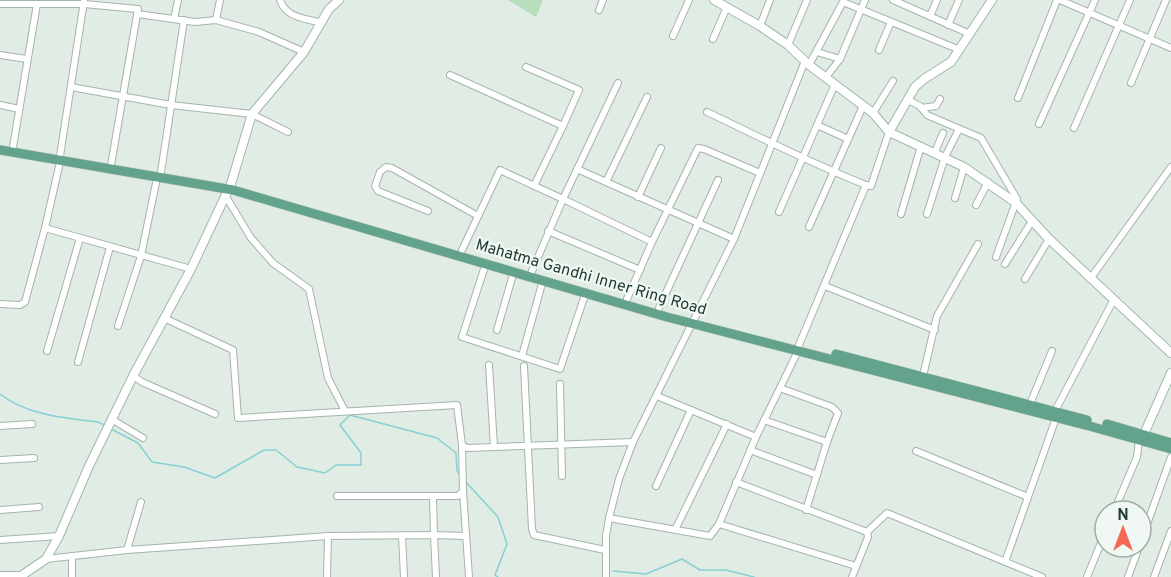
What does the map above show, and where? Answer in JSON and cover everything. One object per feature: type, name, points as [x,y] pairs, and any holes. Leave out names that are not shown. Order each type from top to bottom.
[{"type":"main road","points":[[0,576],[21,576],[46,560],[133,376],[191,269],[228,189],[252,114],[304,51],[329,9],[339,0]]},
{"type":"main road","points":[[889,132],[919,83],[951,62],[992,0]]},
{"type":"main road","points":[[720,2],[788,45],[873,113],[889,132],[963,167],[1016,203],[1090,279],[1171,353]]},
{"type":"main road","name":"Mahatma Gandhi Inner Ring Road","points":[[0,145],[60,159],[111,165],[228,189],[462,250],[693,320]]},
{"type":"main road","name":"Mahatma Gandhi Inner Ring Road","points":[[0,150],[159,175]]},
{"type":"main road","name":"Mahatma Gandhi Inner Ring Road","points":[[228,189],[586,292],[1171,443]]},
{"type":"main road","name":"Mahatma Gandhi Inner Ring Road","points":[[798,348],[923,376],[1030,404],[1056,415]]},
{"type":"main road","points":[[1142,437],[1171,373]]},
{"type":"main road","name":"Mahatma Gandhi Inner Ring Road","points":[[1142,437],[1171,449]]},
{"type":"street","points":[[111,165],[141,0]]},
{"type":"street","points":[[174,19],[178,0]]},
{"type":"street","points":[[216,20],[220,0]]},
{"type":"street","points":[[280,0],[285,11],[290,14],[321,23]]},
{"type":"street","points":[[599,10],[603,0]]},
{"type":"street","points":[[673,36],[690,0]]},
{"type":"street","points":[[760,26],[770,0]]},
{"type":"street","points":[[788,45],[807,0]]},
{"type":"street","points":[[826,77],[840,59],[865,0]]},
{"type":"street","points":[[893,0],[970,33]]},
{"type":"street","points":[[930,16],[937,0]]},
{"type":"street","points":[[948,25],[959,0]]},
{"type":"street","points":[[1018,98],[1059,0],[1171,48]]},
{"type":"street","points":[[1039,124],[1095,0]]},
{"type":"street","points":[[1074,128],[1131,0]]},
{"type":"street","points":[[1131,83],[1166,0]]},
{"type":"street","points":[[606,577],[605,550],[609,518],[619,478],[633,442],[734,239],[808,63],[818,52],[843,1],[960,50]]},
{"type":"street","points":[[0,304],[20,305],[25,302],[45,228],[60,159],[84,2]]},
{"type":"street","points":[[0,4],[84,2],[195,22],[216,20],[259,32],[304,51]]},
{"type":"street","points":[[713,39],[720,2]]},
{"type":"street","points":[[13,147],[37,4]]},
{"type":"street","points":[[118,326],[141,256],[159,175],[184,20]]},
{"type":"street","points":[[879,50],[891,22]]},
{"type":"street","points":[[818,52],[840,59]]},
{"type":"street","points":[[0,55],[27,59]]},
{"type":"street","points":[[526,67],[579,90],[534,186]]},
{"type":"street","points":[[450,75],[563,126]]},
{"type":"street","points":[[873,113],[893,81]]},
{"type":"street","points":[[532,271],[548,231],[618,83]]},
{"type":"street","points":[[779,212],[835,84]]},
{"type":"street","points":[[71,87],[171,105],[252,114],[288,132]]},
{"type":"street","points":[[606,182],[647,97]]},
{"type":"street","points":[[921,108],[936,106],[940,99]]},
{"type":"street","points":[[908,100],[921,108],[927,116],[983,140],[1017,200],[996,257]]},
{"type":"street","points":[[0,105],[19,109]]},
{"type":"street","points":[[809,227],[863,106]]},
{"type":"street","points":[[707,112],[802,159],[871,186],[889,132]]},
{"type":"street","points":[[817,125],[848,139]]},
{"type":"street","points":[[927,214],[945,157],[959,129]]},
{"type":"street","points":[[935,152],[943,133]]},
{"type":"street","points":[[901,214],[921,146]]},
{"type":"street","points":[[638,197],[661,148]]},
{"type":"street","points":[[627,299],[698,148],[704,148],[760,173]]},
{"type":"street","points":[[428,211],[378,191],[375,186],[380,172],[386,167],[392,168],[478,216]]},
{"type":"street","points":[[955,198],[963,167]]},
{"type":"street","points":[[1090,279],[1171,167]]},
{"type":"street","points":[[577,169],[734,239]]},
{"type":"street","points":[[462,250],[500,170],[652,242]]},
{"type":"street","points":[[659,308],[718,180]]},
{"type":"street","points":[[976,205],[988,182]]},
{"type":"street","points":[[609,518],[708,536],[714,533],[798,348],[866,185]]},
{"type":"street","points":[[228,189],[251,238],[273,262],[309,289],[328,378],[345,411]]},
{"type":"street","points":[[1005,264],[1032,221]]},
{"type":"street","points":[[45,228],[191,269]]},
{"type":"street","points":[[548,231],[640,270]]},
{"type":"street","points":[[47,351],[80,238]]},
{"type":"street","points":[[1025,279],[1049,239]]},
{"type":"street","points":[[923,376],[937,316],[978,244]]},
{"type":"street","points":[[78,362],[110,247]]},
{"type":"street","points":[[486,263],[462,337],[560,369],[586,292]]},
{"type":"street","points":[[497,330],[514,272]]},
{"type":"street","points":[[522,356],[543,280]]},
{"type":"street","points":[[825,286],[934,330]]},
{"type":"street","points":[[1005,562],[1056,415],[1113,301]]},
{"type":"street","points":[[164,318],[233,350],[238,418],[457,405],[462,445],[469,577]]},
{"type":"street","points":[[1030,404],[1052,351]]},
{"type":"street","points":[[489,364],[494,447]]},
{"type":"street","points":[[524,366],[534,535],[605,550]]},
{"type":"street","points":[[133,376],[215,414]]},
{"type":"street","points":[[560,384],[562,476]]},
{"type":"street","points":[[780,388],[832,407],[838,413],[806,510]]},
{"type":"street","points":[[657,396],[756,437]]},
{"type":"street","points":[[656,486],[691,410]]},
{"type":"street","points":[[764,420],[827,442]]},
{"type":"street","points":[[112,422],[143,438]]},
{"type":"street","points":[[0,426],[32,424]]},
{"type":"street","points":[[675,530],[727,424]]},
{"type":"street","points":[[1119,499],[1137,457],[1142,437]]},
{"type":"street","points":[[462,445],[467,448],[633,442]]},
{"type":"street","points":[[750,450],[817,475]]},
{"type":"street","points":[[916,451],[1028,497]]},
{"type":"street","points":[[1153,507],[1171,457]]},
{"type":"street","points":[[0,460],[34,458]]},
{"type":"street","points":[[736,482],[867,532]]},
{"type":"street","points":[[337,496],[433,496],[458,495],[463,491]]},
{"type":"street","points":[[433,496],[436,577]]},
{"type":"street","points":[[127,550],[141,502]]},
{"type":"street","points":[[0,510],[39,507]]},
{"type":"street","points":[[867,532],[887,513],[1042,577]]},
{"type":"street","points":[[718,524],[856,566]]},
{"type":"street","points":[[1154,577],[1171,531]]},
{"type":"street","points":[[852,577],[868,537],[867,532]]},
{"type":"street","points":[[0,540],[59,536]]},
{"type":"street","points":[[402,536],[404,577]]},
{"type":"street","points":[[46,560],[127,550],[328,537],[466,536]]},
{"type":"street","points":[[327,577],[328,537]]},
{"type":"street","points":[[72,556],[72,577]]},
{"type":"street","points":[[1087,577],[1094,559]]},
{"type":"street","points":[[1128,577],[1135,559]]},
{"type":"green space","points":[[508,0],[543,0],[536,17]]},
{"type":"waterway","points":[[0,394],[34,411],[104,425]]},
{"type":"waterway","points":[[111,429],[138,443],[152,462],[184,467],[215,478],[264,450],[276,450],[297,467],[325,473],[336,465],[361,465],[361,453],[340,425],[350,415],[437,438],[456,453],[457,471],[460,474]]},
{"type":"waterway","points":[[466,482],[498,517],[507,544],[495,575],[498,577]]},
{"type":"waterway","points":[[613,571],[646,574],[682,559],[700,570],[726,570],[754,577]]}]
